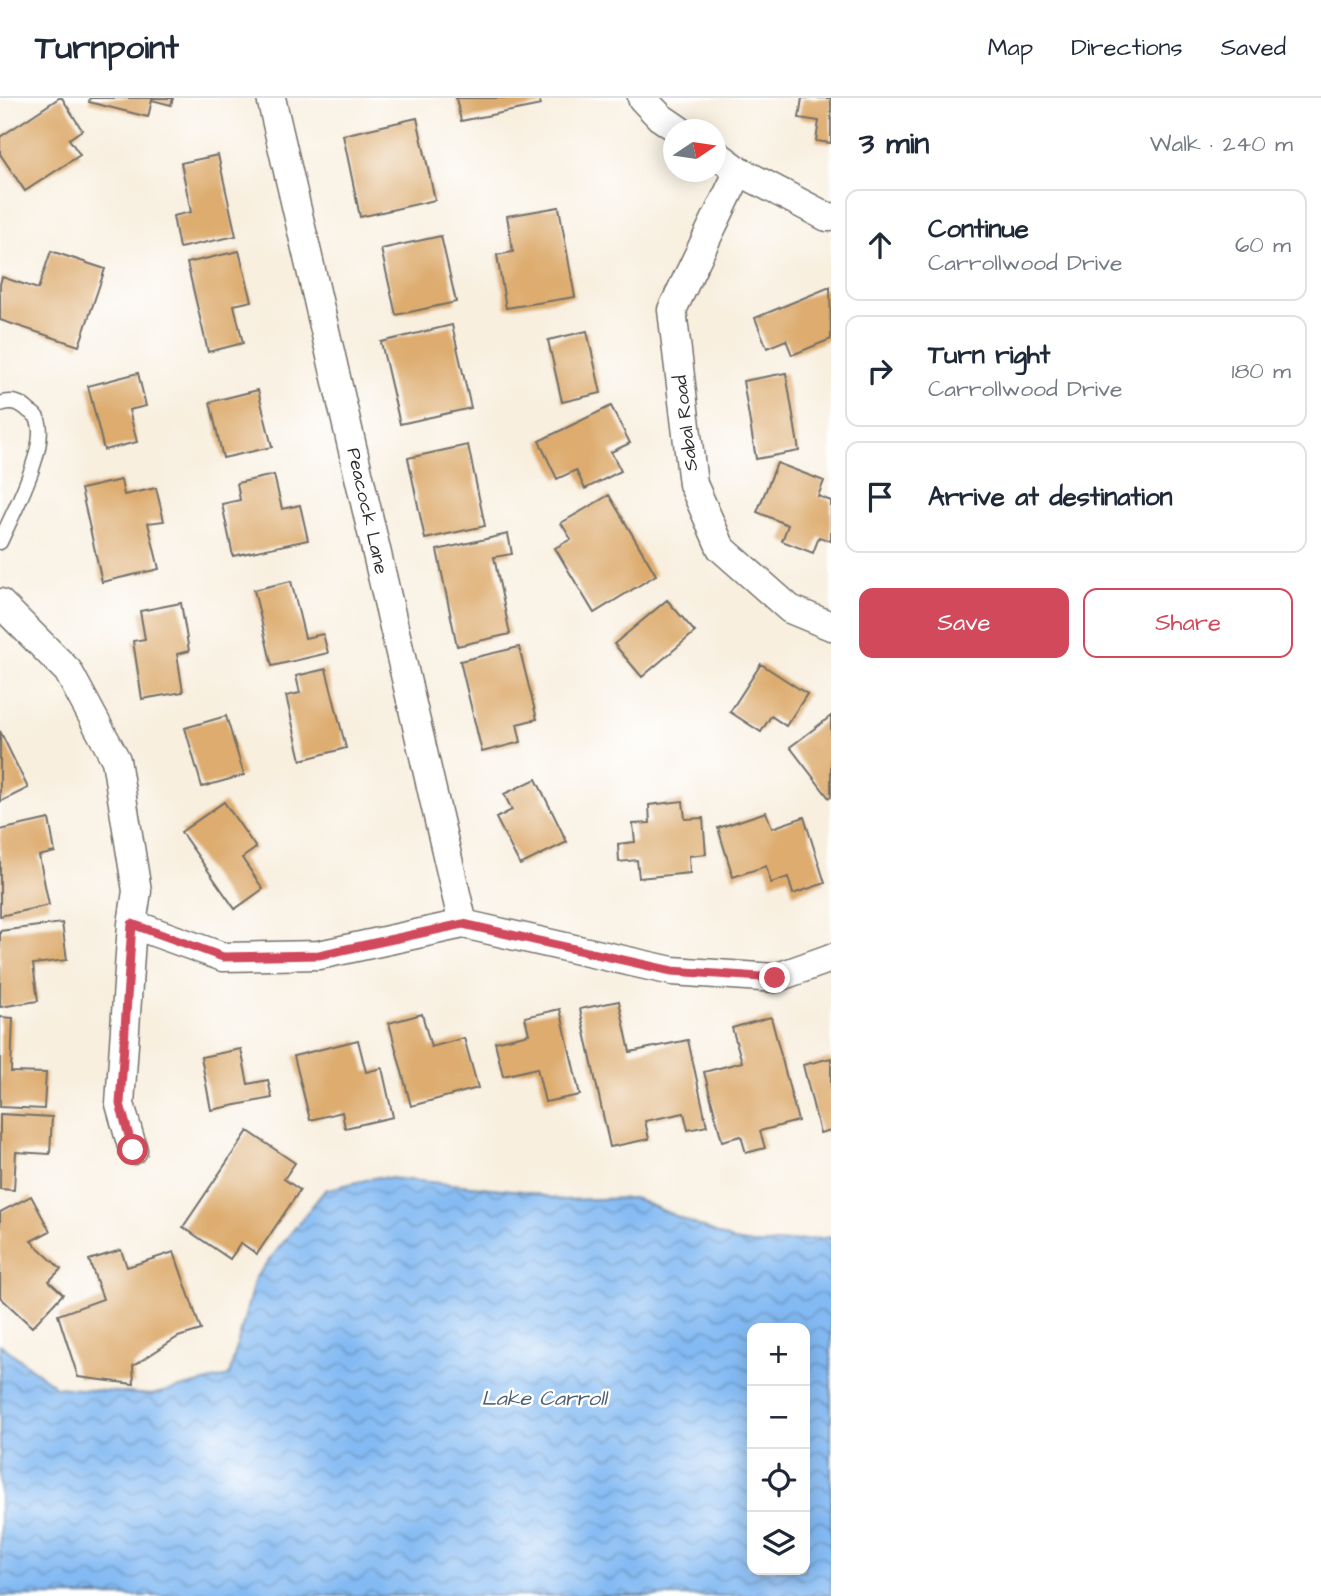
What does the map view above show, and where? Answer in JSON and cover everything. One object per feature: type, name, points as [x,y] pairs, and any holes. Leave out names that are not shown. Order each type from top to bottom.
[{"type":"street","name":"Peacock Lane","points":[[271,98],[463,924]]},
{"type":"street","points":[[642,98],[663,119]]},
{"type":"street","points":[[726,162],[831,217]]},
{"type":"street","name":"Sabal Road","points":[[739,171],[672,310],[693,484],[721,548],[790,609],[831,626]]},
{"type":"street","points":[[0,603],[68,671],[116,760],[137,891],[132,924],[120,1104],[133,1150]]},
{"type":"street","points":[[132,924],[223,957],[319,955],[463,924],[672,971],[775,978],[831,958]]},
{"type":"lane","points":[[0,404],[17,401],[24,406],[38,418],[40,437],[35,463],[0,542]]},
{"type":"water","name":"Lake Carroll","points":[[378,1177],[523,1191],[561,1200],[634,1198],[734,1241],[759,1245],[831,1237],[831,1596],[0,1596],[0,1344],[56,1387],[151,1395],[229,1376],[255,1278],[325,1190]]},
{"type":"building","points":[[62,98],[82,130],[69,139],[80,155],[25,191],[0,154],[0,137]]},
{"type":"building","points":[[90,98],[173,98],[171,105],[152,100],[148,117],[89,102]]},
{"type":"building","points":[[456,98],[539,98],[541,105],[461,121]]},
{"type":"building","points":[[802,98],[831,98],[831,143],[816,141],[819,121],[799,118]]},
{"type":"building","points":[[417,118],[435,200],[360,217],[343,135]]},
{"type":"building","points":[[218,155],[236,236],[179,248],[173,216],[191,212],[181,163]]},
{"type":"building","points":[[559,207],[575,297],[506,308],[497,255],[513,252],[507,216]]},
{"type":"building","points":[[441,236],[456,302],[396,315],[381,249]]},
{"type":"building","points":[[51,251],[105,269],[79,346],[0,320],[2,277],[38,289]]},
{"type":"building","points":[[239,251],[252,301],[234,305],[243,343],[208,352],[187,263]]},
{"type":"building","points":[[830,287],[831,339],[792,355],[786,340],[767,348],[755,318]]},
{"type":"building","points":[[452,325],[471,408],[400,424],[381,342]]},
{"type":"building","points":[[587,331],[601,393],[562,402],[548,340]]},
{"type":"building","points":[[138,373],[146,406],[129,410],[137,442],[104,450],[88,386]]},
{"type":"building","points":[[786,373],[799,451],[756,459],[743,381]]},
{"type":"building","points":[[258,390],[272,447],[223,458],[210,402]]},
{"type":"building","points":[[611,406],[630,443],[611,452],[621,471],[585,489],[576,470],[557,479],[539,441]]},
{"type":"building","points":[[468,445],[485,526],[425,539],[408,458]]},
{"type":"building","points":[[777,463],[824,481],[818,496],[831,501],[831,541],[819,537],[813,553],[782,541],[788,525],[757,512]]},
{"type":"building","points":[[274,475],[282,509],[300,505],[308,540],[233,556],[222,504],[240,500],[237,483]]},
{"type":"building","points":[[121,480],[124,495],[156,488],[164,521],[148,523],[159,569],[102,582],[81,489]]},
{"type":"building","points":[[609,495],[656,575],[594,613],[555,548],[571,539],[561,523]]},
{"type":"building","points":[[508,534],[512,554],[494,557],[510,634],[457,646],[437,550]]},
{"type":"building","points":[[291,581],[305,638],[323,634],[328,653],[272,666],[254,590]]},
{"type":"building","points":[[667,600],[695,632],[642,677],[614,644]]},
{"type":"building","points":[[181,603],[189,651],[177,654],[183,692],[142,699],[133,641],[145,639],[140,611]]},
{"type":"building","points":[[519,647],[537,719],[517,724],[521,742],[482,752],[460,661]]},
{"type":"building","points":[[761,664],[807,694],[786,726],[771,716],[761,732],[730,712]]},
{"type":"building","points":[[326,669],[346,748],[301,760],[286,696],[300,693],[296,676]]},
{"type":"building","points":[[226,716],[244,775],[202,787],[185,728]]},
{"type":"building","points":[[831,716],[831,797],[829,798],[790,747]]},
{"type":"building","points":[[0,731],[28,788],[0,802]]},
{"type":"building","points":[[536,779],[567,842],[520,865],[496,818],[512,810],[504,794]]},
{"type":"building","points":[[683,801],[685,819],[703,818],[706,854],[689,856],[690,873],[639,878],[637,860],[619,862],[618,844],[635,842],[633,824],[650,823],[649,805]]},
{"type":"building","points":[[224,802],[256,848],[242,858],[263,889],[235,909],[181,832]]},
{"type":"building","points":[[766,812],[772,828],[804,817],[825,883],[793,894],[788,877],[771,883],[766,866],[733,877],[718,828]]},
{"type":"building","points":[[49,819],[55,852],[39,856],[49,905],[0,916],[0,830]]},
{"type":"building","points":[[62,923],[67,960],[33,964],[38,1001],[0,1007],[0,931]]},
{"type":"building","points":[[619,1001],[630,1052],[688,1040],[707,1126],[688,1130],[684,1113],[645,1121],[649,1139],[610,1147],[580,1009]]},
{"type":"building","points":[[560,1009],[580,1095],[545,1102],[537,1068],[503,1076],[495,1042],[529,1034],[525,1017]]},
{"type":"building","points":[[422,1014],[431,1047],[464,1038],[478,1088],[411,1106],[389,1023]]},
{"type":"building","points":[[0,1017],[13,1018],[11,1072],[46,1073],[44,1109],[0,1107]]},
{"type":"building","points":[[771,1017],[798,1121],[760,1131],[765,1148],[746,1153],[741,1136],[722,1141],[704,1072],[742,1062],[732,1028]]},
{"type":"building","points":[[358,1040],[366,1072],[382,1068],[393,1117],[345,1128],[342,1112],[310,1120],[294,1056]]},
{"type":"building","points":[[241,1049],[248,1084],[268,1080],[272,1098],[211,1110],[201,1057]]},
{"type":"building","points":[[831,1058],[831,1130],[820,1133],[803,1065]]},
{"type":"building","points":[[0,1114],[52,1117],[50,1154],[16,1152],[14,1190],[0,1189]]},
{"type":"building","points":[[248,1131],[295,1163],[284,1179],[300,1190],[257,1254],[241,1243],[230,1259],[183,1227]]},
{"type":"building","points":[[31,1196],[50,1231],[31,1241],[61,1269],[49,1281],[63,1294],[32,1327],[0,1297],[0,1212]]},
{"type":"building","points":[[121,1250],[127,1267],[174,1252],[201,1330],[178,1337],[133,1366],[134,1384],[78,1377],[58,1315],[103,1299],[89,1260]]},
{"type":"route","points":[[133,1150],[120,1104],[132,924],[223,957],[319,955],[463,924],[672,971],[775,978]]}]
